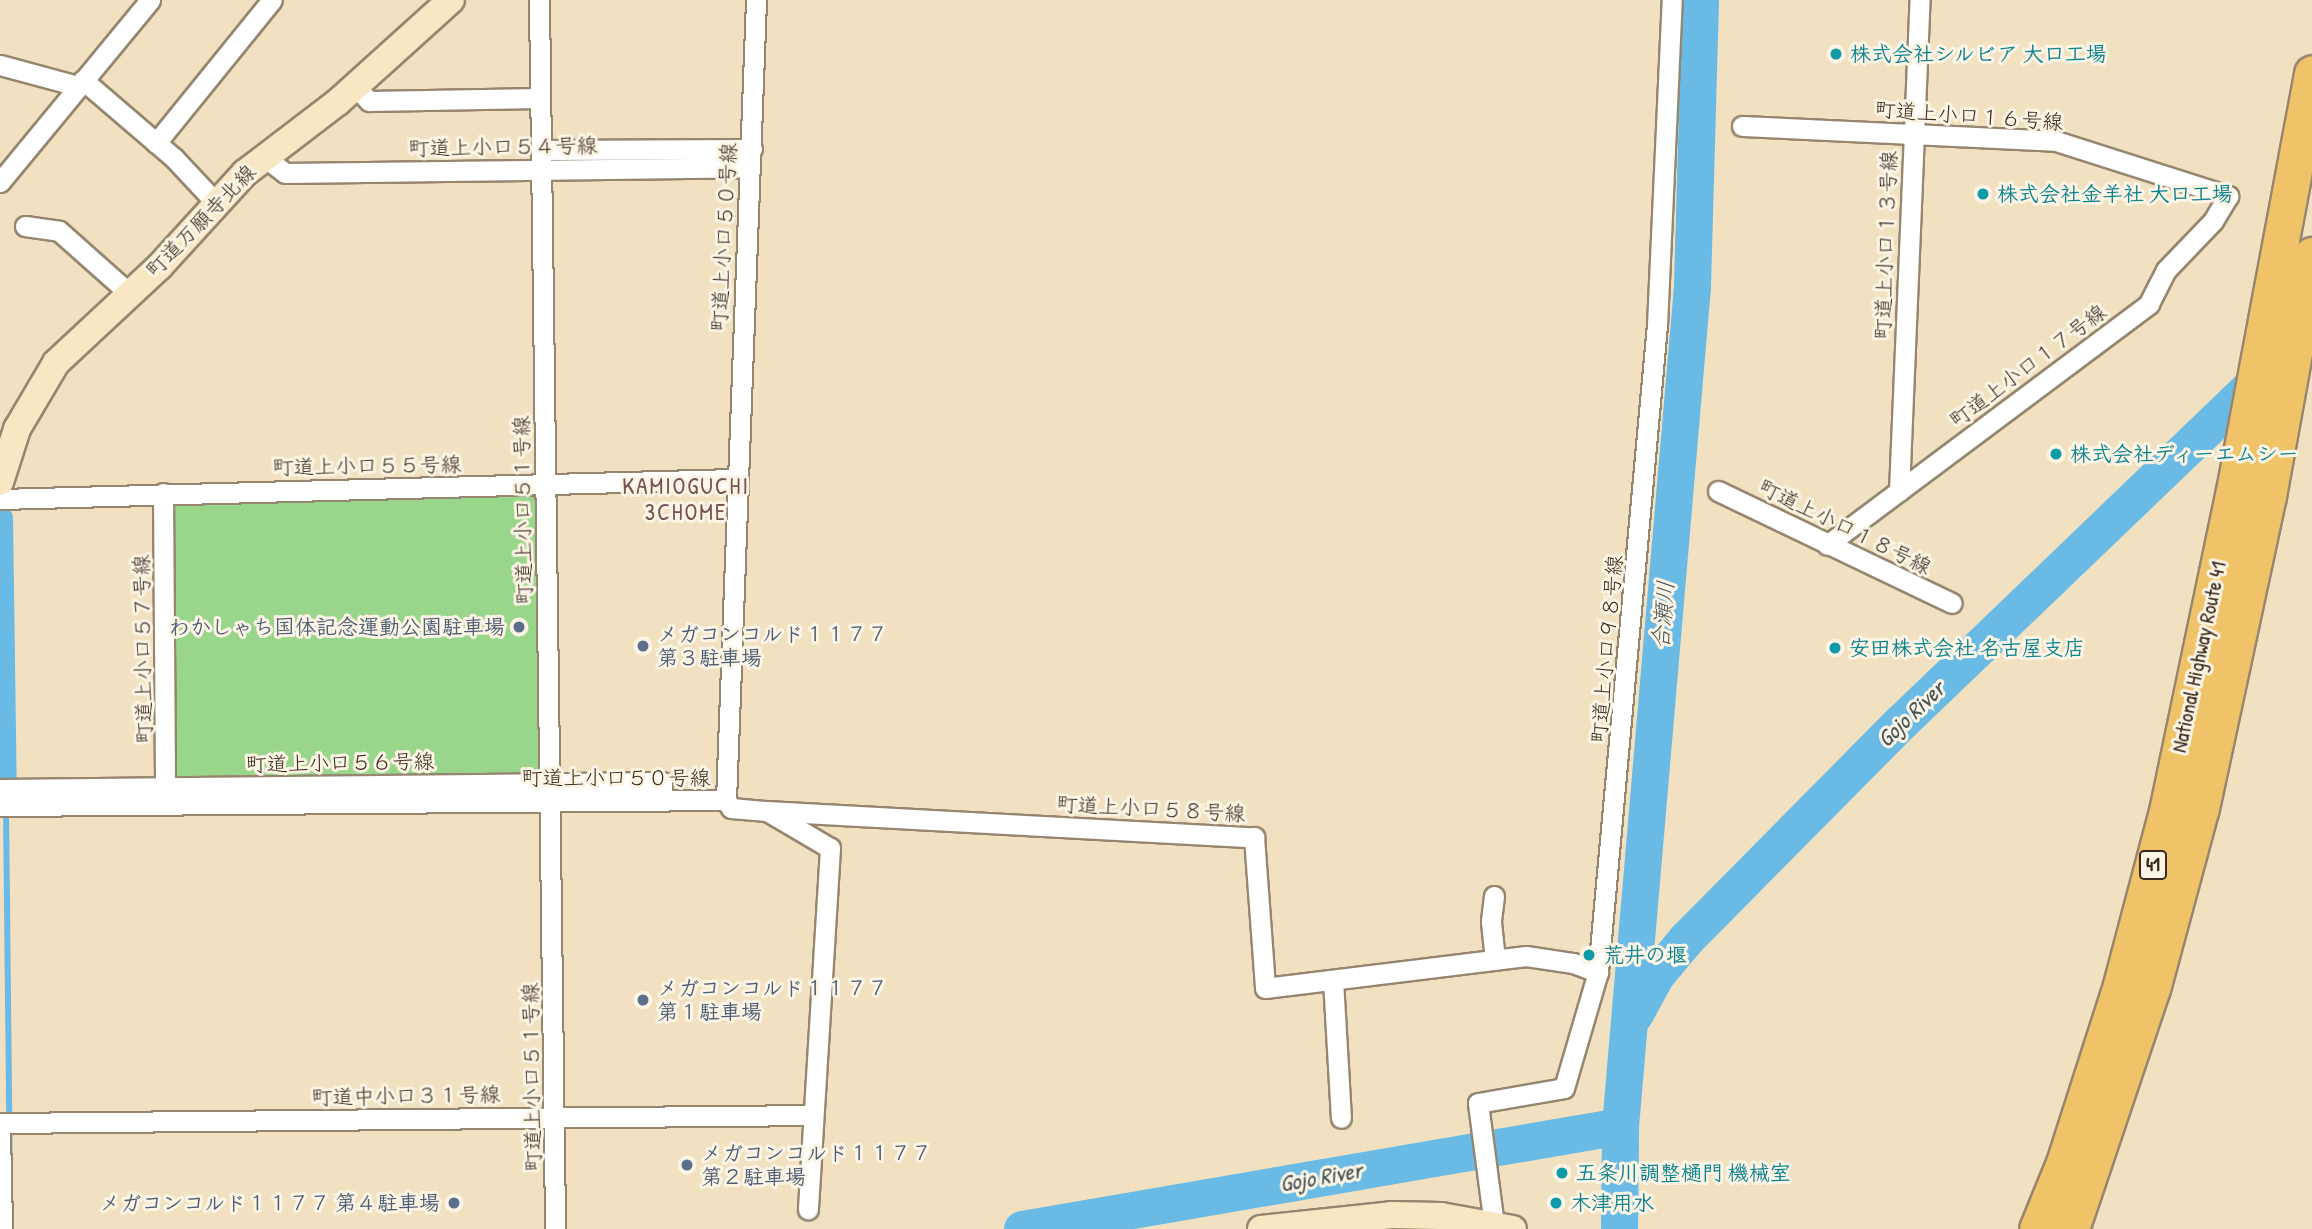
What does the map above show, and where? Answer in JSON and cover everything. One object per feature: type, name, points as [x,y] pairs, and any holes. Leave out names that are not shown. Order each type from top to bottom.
[{"type":"highway","name":"National Highway Route 41","points":[[2037,1229],[2064,1163],[2128,958],[2167,811],[2234,491],[2312,73]]},
{"type":"highway","name":"National Highway Route 41","points":[[2071,1229],[2152,989],[2201,808],[2268,496],[2312,255]]},
{"type":"street","points":[[0,182],[150,0]]},
{"type":"street","points":[[156,143],[272,0]]},
{"type":"street","name":"町道万願寺北線","points":[[0,482],[17,429],[47,375],[264,157],[355,86],[451,0]]},
{"type":"street","name":"町道上小口５１号線","points":[[539,0],[555,1229]]},
{"type":"street","name":"町道上小口５０号線","points":[[662,800],[726,800],[756,0]]},
{"type":"street","name":"町道上小口９８号線","points":[[1504,1227],[1489,1187],[1478,1103],[1564,1088],[1598,972],[1657,326],[1672,0]]},
{"type":"street","name":"町道上小口１３号線","points":[[1899,491],[1920,0]]},
{"type":"street","points":[[0,65],[81,83],[156,143],[216,203]]},
{"type":"street","points":[[355,86],[369,101],[540,98]]},
{"type":"street","name":"町道上小口１６号線","points":[[1742,126],[2056,141],[2228,196]]},
{"type":"street","name":"町道上小口５４号線","points":[[264,157],[285,173],[541,160],[750,158]]},
{"type":"street","name":"町道上小口１７号線","points":[[1827,545],[2149,303],[2171,263],[2213,221],[2228,196]]},
{"type":"street","points":[[25,226],[59,231],[130,294]]},
{"type":"street","name":"町道上小口５５号線","points":[[0,499],[736,479]]},
{"type":"street","name":"町道上小口１８号線","points":[[1718,491],[1952,603]]},
{"type":"street","name":"町道上小口５７号線","points":[[163,493],[166,796]]},
{"type":"street","name":"町道上小口５６号線","points":[[0,789],[166,796],[551,792],[662,782],[662,800]]},
{"type":"street","points":[[0,806],[166,796]]},
{"type":"street","points":[[726,800],[732,808],[767,811],[830,849],[808,1209]]},
{"type":"street","name":"町道上小口５８号線","points":[[767,811],[1254,837],[1265,988],[1526,956],[1573,963],[1598,972]]},
{"type":"street","points":[[1494,896],[1491,922],[1495,960]]},
{"type":"street","points":[[1333,980],[1341,1118]]},
{"type":"street","name":"町道中小口３１号線","points":[[0,1123],[812,1115]]},
{"type":"street","points":[[0,1130],[2,1229]]},
{"type":"street","points":[[1261,1229],[1391,1215],[1504,1227]]},
{"type":"green space","points":[[531,494],[537,499],[541,778],[174,782],[169,510],[175,501]]},
{"type":"waterway","name":"合瀬川","points":[[1619,1229],[1620,1126],[1692,286],[1700,0]]},
{"type":"waterway","name":"Gojo River","points":[[1634,1015],[1656,975],[1686,939],[1901,722],[2269,369]]},
{"type":"waterway","points":[[2,517],[6,799]]},
{"type":"waterway","points":[[6,808],[10,1171]]},
{"type":"waterway","name":"Gojo River","points":[[1022,1229],[1620,1126]]},
{"type":"place","name":"株式会社シルビア 大口工場","points":[[1836,54]]},
{"type":"place","name":"株式会社金羊社 大口工場","points":[[1983,194]]},
{"type":"place","name":"株式会社ディーエムシー","points":[[2056,454]]},
{"type":"place","name":"わかしゃち国体記念運動公園駐車場","points":[[519,627]]},
{"type":"place","name":"メガコンコルド１１７７ 第３駐車場","points":[[643,646]]},
{"type":"place","name":"安田株式会社 名古屋支店","points":[[1835,648]]},
{"type":"place","name":"荒井の堰","points":[[1589,955]]},
{"type":"place","name":"メガコンコルド１１７７ 第１駐車場","points":[[643,1000]]},
{"type":"place","name":"メガコンコルド１１７７ 第２駐車場","points":[[687,1165]]},
{"type":"place","name":"五条川調整樋門 機械室","points":[[1562,1173]]},
{"type":"place","name":"メガコンコルド１１７７ 第４駐車場","points":[[454,1203]]},
{"type":"place","name":"木津用水","points":[[1556,1203]]},
{"type":"district","name":"KAMIOGUCHI 3CHOME","points":[[686,499]]}]
